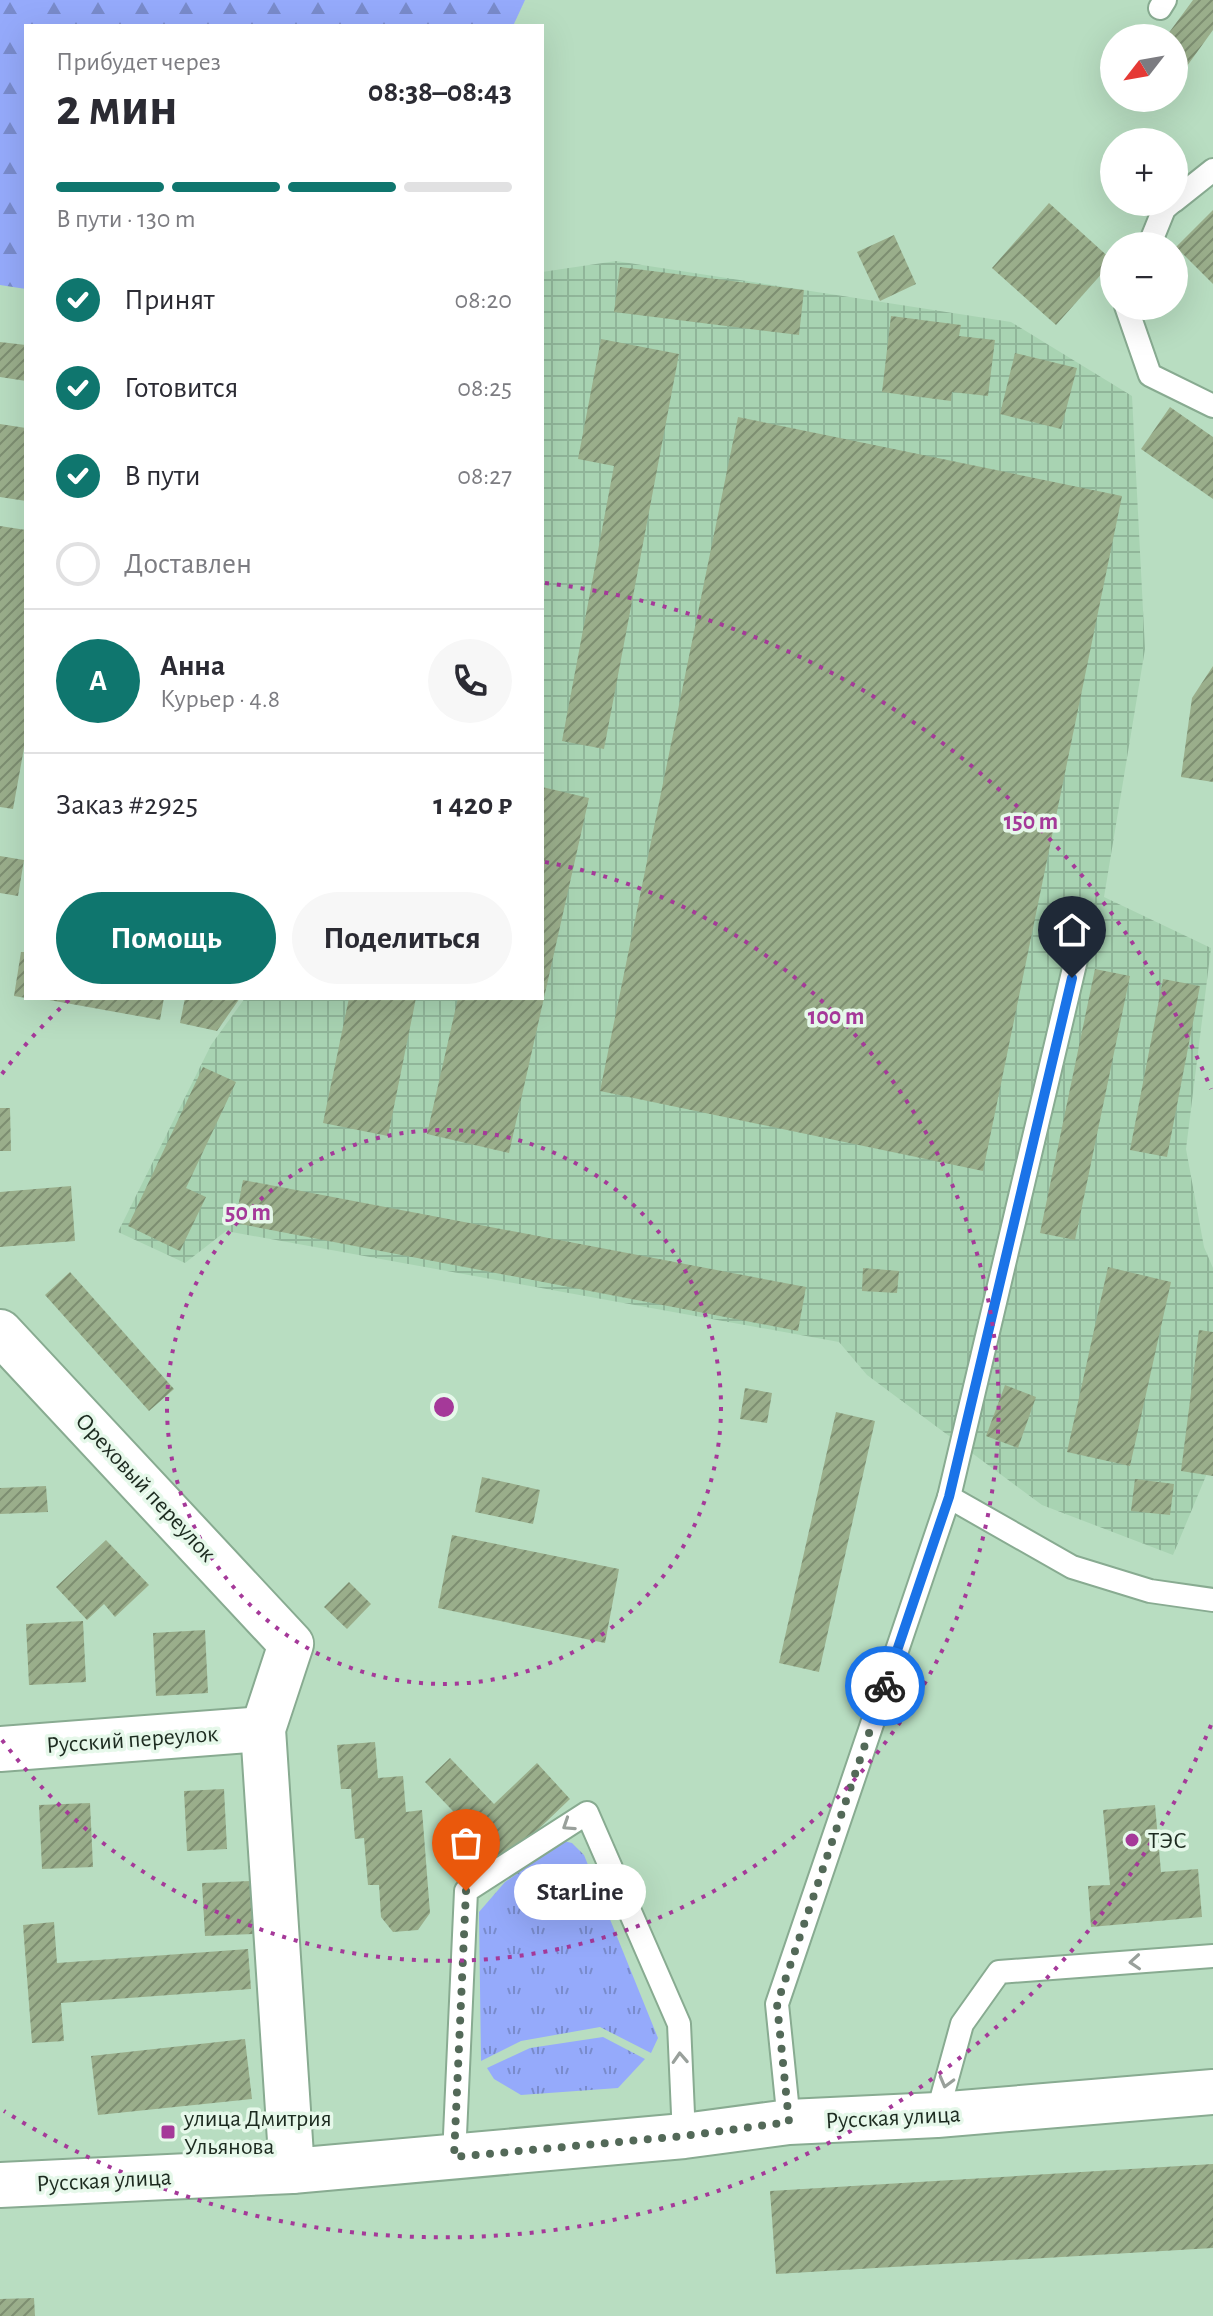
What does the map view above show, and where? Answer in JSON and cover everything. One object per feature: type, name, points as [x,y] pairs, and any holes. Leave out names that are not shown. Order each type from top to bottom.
[{"type":"main road","name":"Ореховый переулок","points":[[0,1332],[291,1644],[263,1729]]},
{"type":"main road","name":"Русский переулок","points":[[0,1749],[263,1729]]},
{"type":"main road","points":[[263,1729],[292,2171]]},
{"type":"main road","name":"Русская улица","points":[[0,2185],[292,2171],[684,2136],[789,2122],[937,2115],[1213,2092]]},
{"type":"lane","points":[[1188,189],[1213,170]]},
{"type":"lane","points":[[1131,320],[1150,375],[1213,406]]},
{"type":"lane","points":[[789,2122],[777,2004],[949,1497],[1079,947]]},
{"type":"lane","points":[[949,1497],[1072,1567],[1150,1591],[1213,1600]]},
{"type":"lane","points":[[454,2157],[466,1891],[587,1813],[679,2024],[684,2136]]},
{"type":"lane","points":[[937,2115],[962,2024],[999,1972],[1213,1956]]},
{"type":"shaded area","points":[[616,261],[1011,322],[1132,396],[1145,649],[1104,897],[1211,948],[1186,1149],[1204,1247],[1213,1268],[1213,1459],[1173,1555],[1042,1505],[867,1375],[839,1342],[226,1231],[185,1263],[118,1232],[211,1045],[244,1000],[544,1000],[544,272]]},
{"type":"green space","points":[[0,0],[525,0],[514,24],[24,24],[24,289],[0,285]]},
{"type":"green space","points":[[564,1841],[572,1843],[584,1855],[658,2038],[651,2053],[600,2027],[521,2041],[481,2061],[479,1912],[505,1882]]},
{"type":"green space","points":[[603,2037],[645,2059],[618,2088],[521,2095],[494,2079],[487,2068],[530,2048]]},
{"type":"building","points":[[1193,0],[1213,0],[1213,30],[1188,65],[1188,24],[1175,24]]},
{"type":"building","points":[[1049,203],[1100,249],[1100,276],[1056,325],[992,268]]},
{"type":"building","points":[[1213,210],[1213,284],[1188,259],[1188,235]]},
{"type":"building","points":[[894,235],[916,284],[880,301],[857,252]]},
{"type":"building","points":[[620,267],[804,290],[799,335],[614,312]]},
{"type":"building","points":[[891,316],[961,325],[959,336],[995,340],[988,396],[952,392],[951,401],[882,392]]},
{"type":"building","points":[[601,339],[679,354],[604,749],[562,741],[614,466],[578,459]]},
{"type":"building","points":[[0,342],[24,345],[24,381],[0,377]]},
{"type":"building","points":[[1015,353],[1077,368],[1061,429],[1000,414]]},
{"type":"building","points":[[1170,407],[1213,437],[1213,499],[1141,449]]},
{"type":"building","points":[[738,417],[1122,496],[983,1171],[600,1091]]},
{"type":"building","points":[[0,424],[24,428],[24,501],[0,497]]},
{"type":"building","points":[[0,526],[24,530],[24,748],[13,809],[0,807]]},
{"type":"building","points":[[1213,666],[1213,782],[1181,777],[1192,698]]},
{"type":"building","points":[[544,787],[589,798],[544,998]]},
{"type":"building","points":[[0,856],[24,860],[18,896],[0,893]]},
{"type":"building","points":[[21,952],[24,952],[24,998],[14,996]]},
{"type":"building","points":[[1095,969],[1130,976],[1075,1240],[1040,1233]]},
{"type":"building","points":[[1163,979],[1200,986],[1167,1157],[1130,1150]]},
{"type":"building","points":[[49,1000],[164,1000],[160,1020]]},
{"type":"building","points":[[185,1000],[239,1000],[217,1031],[180,1023]]},
{"type":"building","points":[[349,1000],[416,1000],[388,1136],[323,1123]]},
{"type":"building","points":[[458,1000],[543,1000],[509,1153],[427,1134]]},
{"type":"building","points":[[203,1067],[236,1082],[186,1188],[206,1197],[180,1251],[128,1226]]},
{"type":"building","points":[[0,1108],[10,1108],[11,1151],[0,1151]]},
{"type":"building","points":[[243,1180],[806,1287],[798,1331],[235,1223]]},
{"type":"building","points":[[71,1186],[75,1241],[0,1247],[0,1192]]},
{"type":"building","points":[[1108,1267],[1171,1282],[1130,1466],[1067,1452]]},
{"type":"building","points":[[863,1268],[899,1271],[897,1293],[862,1291]]},
{"type":"building","points":[[70,1272],[174,1389],[149,1411],[45,1295]]},
{"type":"building","points":[[1199,1330],[1213,1332],[1213,1476],[1181,1471]]},
{"type":"building","points":[[1005,1385],[1036,1397],[1018,1448],[986,1436]]},
{"type":"building","points":[[745,1388],[772,1393],[767,1423],[740,1419]]},
{"type":"building","points":[[836,1412],[875,1421],[819,1672],[779,1663]]},
{"type":"building","points":[[482,1477],[540,1490],[533,1524],[475,1512]]},
{"type":"building","points":[[1135,1479],[1174,1484],[1170,1515],[1131,1511]]},
{"type":"building","points":[[46,1486],[48,1512],[0,1514],[0,1488]]},
{"type":"building","points":[[452,1535],[619,1569],[605,1643],[438,1608]]},
{"type":"building","points":[[106,1540],[149,1585],[115,1617],[104,1604],[87,1620],[56,1587]]},
{"type":"building","points":[[349,1582],[371,1604],[347,1629],[324,1607]]},
{"type":"building","points":[[83,1621],[86,1682],[29,1685],[26,1624]]},
{"type":"building","points":[[205,1630],[208,1693],[156,1696],[153,1633]]},
{"type":"building","points":[[375,1742],[378,1778],[403,1776],[406,1812],[422,1810],[430,1913],[418,1930],[393,1932],[381,1917],[379,1885],[368,1885],[364,1838],[355,1839],[351,1789],[341,1789],[337,1745]]},
{"type":"building","points":[[450,1758],[494,1804],[537,1763],[570,1799],[503,1863],[425,1782]]},
{"type":"building","points":[[224,1789],[227,1849],[187,1851],[184,1791]]},
{"type":"building","points":[[90,1803],[93,1867],[42,1869],[39,1805]]},
{"type":"building","name":"ТЭС","points":[[1155,1805],[1161,1872],[1198,1869],[1202,1917],[1091,1927],[1088,1886],[1110,1885],[1103,1810]]},
{"type":"building","points":[[250,1881],[253,1934],[205,1936],[202,1883]]},
{"type":"building","points":[[54,1922],[57,1963],[248,1949],[251,1989],[61,2003],[64,2041],[32,2043],[23,1925]]},
{"type":"building","points":[[245,2039],[252,2099],[98,2115],[91,2056]]},
{"type":"building","points":[[1213,2164],[1213,2248],[776,2274],[770,2191]]},
{"type":"building","points":[[34,2298],[35,2316],[0,2316],[0,2299]]},
{"type":"way so far","points":[[466,1891],[454,2157],[684,2136],[789,2122],[777,2004],[885,1686]]},
{"type":"place","name":"ТЭС","points":[[1132,1840]]},
{"type":"place","name":"StarLine","points":[[466,1891]]},
{"type":"place","name":"улица Дмитрия Ульянова","points":[[168,2132]]},
{"type":"route","points":[[885,1686],[949,1497],[1072,978]]}]
